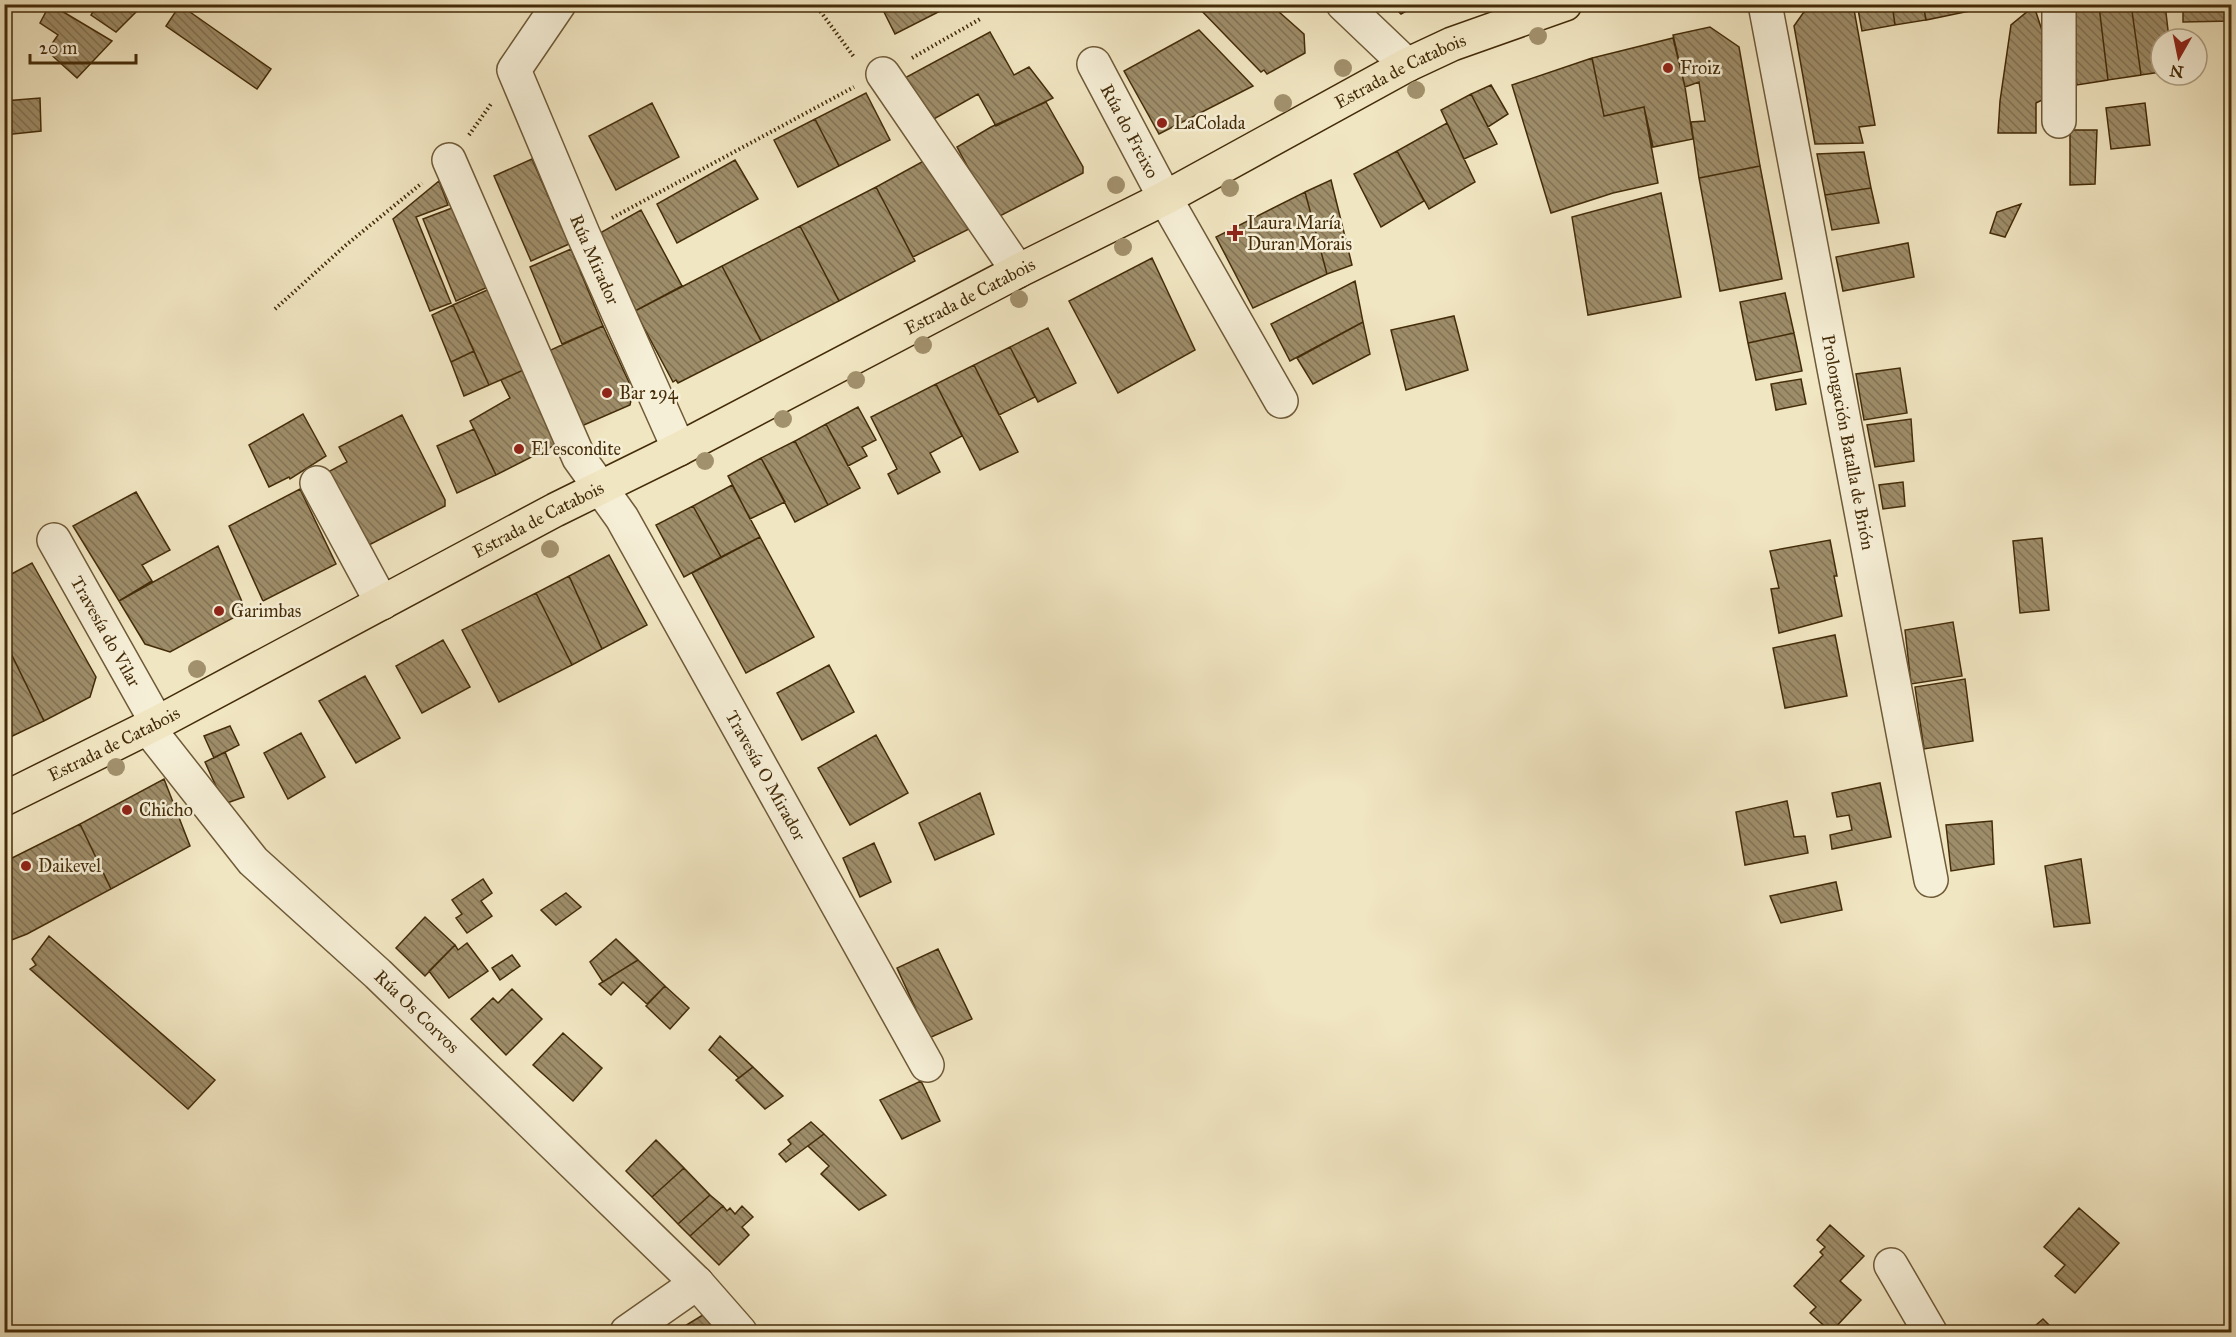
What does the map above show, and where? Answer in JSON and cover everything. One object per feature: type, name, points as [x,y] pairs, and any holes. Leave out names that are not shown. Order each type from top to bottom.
[{"type":"main road","name":"Estrada de Catabois","points":[[4,799],[153,726],[555,510],[679,449],[1018,271],[1165,198],[1407,65],[1452,44],[1564,4]]},
{"type":"street","points":[[514,70],[559,4]]},
{"type":"street","points":[[1343,4],[1407,65]]},
{"type":"street","name":"Prolongación Batalla de Brión","points":[[1765,4],[1930,880]]},
{"type":"street","points":[[2059,4],[2059,121]]},
{"type":"street","name":"Rúa do Freixo","points":[[1094,64],[1165,198],[1281,401]]},
{"type":"street","name":"Rúa Mirador","points":[[514,70],[583,234],[679,449]]},
{"type":"street","points":[[872,79],[1018,271]]},
{"type":"street","points":[[449,160],[579,458],[602,488]]},
{"type":"street","points":[[317,483],[382,603]]},
{"type":"street","name":"Travesía O Mirador","points":[[602,488],[628,529],[927,1065]]},
{"type":"street","name":"Travesía do Vilar","points":[[54,540],[153,726]]},
{"type":"street","name":"Rúa Os Corvos","points":[[153,726],[253,861],[378,974],[697,1283],[740,1332]]},
{"type":"street","points":[[1891,1265],[1930,1332]]},
{"type":"street","points":[[627,1332],[697,1283]]},
{"type":"path","points":[[275,309],[346,245],[449,160],[514,70]]},
{"type":"path","points":[[583,234],[872,79]]},
{"type":"building","points":[[50,4],[112,41],[77,78],[47,51],[58,35],[40,23]]},
{"type":"building","points":[[88,4],[144,4],[116,32],[91,15],[94,10]]},
{"type":"building","points":[[880,4],[952,4],[952,5],[895,34]]},
{"type":"building","points":[[1195,4],[1270,4],[1304,34],[1305,53],[1267,74],[1264,70],[1261,72]]},
{"type":"building","points":[[1391,4],[1419,4],[1401,14]]},
{"type":"building","points":[[1834,4],[1853,4],[1875,125],[1859,127],[1863,143],[1815,144],[1794,26],[1806,9]]},
{"type":"building","points":[[1857,4],[1892,4],[1895,25],[1862,31]]},
{"type":"building","points":[[1892,4],[1923,4],[1926,20],[1895,25]]},
{"type":"building","points":[[1923,4],[1968,4],[1970,11],[1926,20]]},
{"type":"building","points":[[1968,4],[1993,4],[1970,11]]},
{"type":"building","points":[[2131,4],[2141,75],[2108,80],[2099,6]]},
{"type":"building","points":[[2131,4],[2165,4],[2168,27],[2149,27],[2149,74],[2141,75]]},
{"type":"building","points":[[2183,4],[2232,4],[2232,21],[2183,22]]},
{"type":"building","points":[[180,5],[271,69],[257,89],[166,26]]},
{"type":"building","points":[[2034,6],[2051,58],[2048,97],[2036,103],[2036,133],[1998,133],[2000,101],[2011,25]]},
{"type":"building","points":[[2099,6],[2108,80],[2077,85],[2065,11]]},
{"type":"building","points":[[1710,27],[1739,47],[1760,166],[1699,178],[1691,122],[1705,121],[1699,82],[1685,87],[1673,35]]},
{"type":"building","points":[[1199,30],[1253,86],[1159,134],[1124,71]]},
{"type":"building","points":[[990,32],[1014,75],[1029,67],[1053,98],[996,126],[978,94],[925,124],[901,80]]},
{"type":"building","points":[[1673,38],[1685,87],[1693,139],[1653,147],[1644,107],[1604,116],[1592,58]]},
{"type":"building","points":[[1592,58],[1604,116],[1644,107],[1658,183],[1613,193],[1551,213],[1512,85]]},
{"type":"building","points":[[1491,85],[1508,114],[1488,127],[1471,94]]},
{"type":"building","points":[[866,93],[890,140],[839,166],[815,119]]},
{"type":"building","points":[[1471,94],[1497,144],[1464,159],[1441,110]]},
{"type":"building","points":[[40,98],[41,131],[4,135],[4,101]]},
{"type":"building","points":[[1046,102],[1083,167],[1083,173],[998,217],[993,214],[957,147],[991,127]]},
{"type":"building","points":[[652,103],[679,157],[616,190],[589,136]]},
{"type":"building","points":[[2145,103],[2150,145],[2111,149],[2106,108]]},
{"type":"building","points":[[815,119],[839,166],[798,187],[774,140]]},
{"type":"building","points":[[1447,123],[1475,182],[1429,209],[1397,151]]},
{"type":"building","points":[[2070,130],[2097,130],[2095,184],[2070,185]]},
{"type":"building","points":[[1397,151],[1424,201],[1381,227],[1354,174]]},
{"type":"building","points":[[1864,152],[1871,188],[1825,195],[1817,154]]},
{"type":"building","points":[[931,157],[977,225],[913,257],[876,187]]},
{"type":"building","points":[[532,159],[569,244],[531,261],[494,176]]},
{"type":"building","points":[[735,160],[758,199],[677,243],[657,204]]},
{"type":"building","points":[[1760,166],[1782,279],[1720,291],[1699,178]]},
{"type":"building","points":[[1331,180],[1352,265],[1327,274],[1305,192]]},
{"type":"building","points":[[439,181],[448,205],[416,217],[451,303],[430,311],[393,219]]},
{"type":"building","points":[[876,187],[915,261],[839,301],[800,226]]},
{"type":"building","points":[[1871,188],[1879,223],[1832,230],[1825,195]]},
{"type":"building","points":[[1305,192],[1327,274],[1253,308],[1216,237]]},
{"type":"building","points":[[1661,193],[1681,297],[1588,315],[1572,217]]},
{"type":"building","points":[[2021,204],[2005,237],[1990,233],[1997,212]]},
{"type":"building","points":[[460,205],[490,286],[456,301],[423,219]]},
{"type":"building","points":[[641,210],[682,286],[635,311],[600,233]]},
{"type":"building","points":[[800,226],[839,301],[761,341],[722,266]]},
{"type":"building","points":[[1908,243],[1914,277],[1843,291],[1836,257]]},
{"type":"building","points":[[571,249],[603,326],[562,344],[530,267]]},
{"type":"building","points":[[1152,258],[1195,350],[1118,393],[1069,301]]},
{"type":"building","points":[[722,266],[761,341],[678,383],[676,380],[673,382],[635,311]]},
{"type":"building","points":[[1355,281],[1363,322],[1290,361],[1271,324]]},
{"type":"building","points":[[492,288],[528,368],[489,385],[453,305]]},
{"type":"building","points":[[1785,293],[1794,333],[1748,343],[1740,302]]},
{"type":"building","points":[[453,305],[474,351],[451,362],[432,315]]},
{"type":"building","points":[[1454,316],[1468,370],[1406,390],[1391,330]]},
{"type":"building","points":[[1363,322],[1370,354],[1313,384],[1297,358]]},
{"type":"building","points":[[603,326],[633,391],[630,405],[577,428],[542,354]]},
{"type":"building","points":[[1048,328],[1076,383],[1038,402],[1010,347]]},
{"type":"building","points":[[1794,333],[1802,371],[1756,380],[1748,343]]},
{"type":"building","points":[[1010,347],[1035,397],[999,415],[974,365]]},
{"type":"building","points":[[474,351],[489,385],[464,396],[451,362]]},
{"type":"building","points":[[974,365],[1018,452],[980,470],[936,384]]},
{"type":"building","points":[[528,368],[561,442],[496,475],[470,421],[510,398],[501,380]]},
{"type":"building","points":[[1900,368],[1907,413],[1864,420],[1856,374]]},
{"type":"building","points":[[1801,379],[1806,404],[1776,410],[1771,384]]},
{"type":"building","points":[[936,384],[962,436],[930,453],[940,472],[898,494],[888,474],[897,469],[871,417]]},
{"type":"building","points":[[858,407],[876,440],[862,447],[867,456],[848,466],[826,424]]},
{"type":"building","points":[[303,414],[326,456],[290,479],[289,477],[269,487],[249,445]]},
{"type":"building","points":[[402,415],[445,500],[445,506],[367,546],[328,472],[347,462],[339,447]]},
{"type":"building","points":[[1911,419],[1914,461],[1875,467],[1867,425]]},
{"type":"building","points":[[826,424],[860,488],[828,505],[795,441]]},
{"type":"building","points":[[474,429],[496,475],[457,493],[437,446]]},
{"type":"building","points":[[795,441],[828,505],[795,522],[761,458]]},
{"type":"building","points":[[761,458],[785,502],[750,519],[728,476]]},
{"type":"building","points":[[1903,482],[1905,506],[1883,509],[1879,485]]},
{"type":"building","points":[[732,485],[760,537],[721,557],[693,506]]},
{"type":"building","points":[[300,489],[336,564],[263,601],[229,526]]},
{"type":"building","points":[[136,492],[170,550],[142,565],[152,581],[119,601],[73,526]]},
{"type":"building","points":[[693,506],[721,557],[684,577],[656,525]]},
{"type":"building","points":[[760,537],[814,637],[746,673],[692,573]]},
{"type":"building","points":[[2042,538],[2049,610],[2020,613],[2013,541]]},
{"type":"building","points":[[1830,540],[1842,616],[1779,633],[1771,589],[1779,588],[1770,551]]},
{"type":"building","points":[[218,546],[246,611],[170,652],[145,644],[119,601]]},
{"type":"building","points":[[609,555],[647,625],[602,649],[569,576]]},
{"type":"building","points":[[32,563],[96,677],[90,697],[44,721],[4,639],[4,578]]},
{"type":"building","points":[[569,576],[602,649],[572,665],[536,593]]},
{"type":"building","points":[[536,593],[572,665],[499,702],[462,630]]},
{"type":"building","points":[[1953,622],[1962,676],[1911,684],[1905,630]]},
{"type":"building","points":[[1835,635],[1847,696],[1785,708],[1773,648]]},
{"type":"building","points":[[4,639],[44,721],[4,740]]},
{"type":"building","points":[[443,640],[470,687],[422,713],[396,666]]},
{"type":"building","points":[[829,665],[854,712],[802,740],[777,693]]},
{"type":"building","points":[[365,676],[400,738],[356,763],[319,701]]},
{"type":"building","points":[[1965,679],[1973,741],[1924,749],[1915,687]]},
{"type":"building","points":[[230,726],[239,745],[214,758],[204,736]]},
{"type":"building","points":[[301,733],[325,777],[288,799],[264,753]]},
{"type":"building","points":[[876,735],[908,793],[850,825],[818,768]]},
{"type":"building","points":[[225,752],[244,797],[224,804],[205,762]]},
{"type":"building","points":[[164,779],[190,846],[111,889],[80,824]]},
{"type":"building","points":[[1880,783],[1891,837],[1832,849],[1830,835],[1852,830],[1849,815],[1837,817],[1832,793]]},
{"type":"building","points":[[980,793],[994,834],[935,860],[919,823]]},
{"type":"building","points":[[1787,801],[1794,837],[1805,836],[1808,853],[1745,865],[1736,812]]},
{"type":"building","points":[[1992,821],[1994,864],[1951,871],[1946,825]]},
{"type":"building","points":[[80,824],[111,889],[27,934],[4,943],[4,862]]},
{"type":"building","points":[[874,843],[891,882],[860,897],[843,858]]},
{"type":"building","points":[[2081,859],[2090,923],[2054,927],[2045,866]]},
{"type":"building","points":[[483,879],[492,893],[481,901],[492,916],[467,933],[456,918],[462,914],[452,900]]},
{"type":"building","points":[[1836,882],[1842,910],[1781,923],[1770,896]]},
{"type":"building","points":[[566,893],[581,907],[556,925],[541,910]]},
{"type":"building","points":[[425,917],[455,945],[425,976],[396,948]]},
{"type":"building","points":[[49,936],[215,1080],[188,1109],[30,969],[36,965],[32,959]]},
{"type":"building","points":[[616,939],[638,960],[603,982],[590,962]]},
{"type":"building","points":[[467,943],[488,971],[449,998],[429,971],[455,945],[458,950]]},
{"type":"building","points":[[938,949],[972,1019],[929,1038],[897,968]]},
{"type":"building","points":[[512,955],[520,966],[500,980],[492,968]]},
{"type":"building","points":[[638,960],[665,986],[647,1004],[623,982],[611,995],[599,984]]},
{"type":"building","points":[[665,986],[689,1008],[670,1029],[646,1006]]},
{"type":"building","points":[[512,989],[542,1019],[506,1055],[471,1019],[493,998],[498,1003]]},
{"type":"building","points":[[563,1033],[602,1068],[573,1101],[533,1065]]},
{"type":"building","points":[[720,1036],[753,1067],[739,1078],[709,1050]]},
{"type":"building","points":[[753,1067],[783,1096],[765,1109],[736,1080]]},
{"type":"building","points":[[921,1081],[940,1121],[902,1139],[880,1100]]},
{"type":"building","points":[[811,1122],[824,1134],[786,1162],[779,1154],[791,1144],[788,1140]]},
{"type":"building","points":[[824,1134],[886,1195],[859,1210],[821,1174],[829,1166],[808,1146]]},
{"type":"building","points":[[656,1140],[684,1168],[652,1197],[626,1171]]},
{"type":"building","points":[[684,1168],[710,1195],[678,1224],[652,1197]]},
{"type":"building","points":[[710,1195],[723,1206],[690,1236],[678,1224]]},
{"type":"building","points":[[723,1206],[727,1211],[730,1208],[735,1214],[742,1206],[753,1217],[742,1227],[749,1235],[719,1265],[690,1236]]},
{"type":"building","points":[[2079,1208],[2119,1243],[2075,1293],[2055,1276],[2065,1265],[2044,1247]]},
{"type":"building","points":[[1830,1225],[1864,1256],[1840,1281],[1861,1300],[1831,1332],[1810,1313],[1816,1307],[1794,1286],[1823,1255],[1820,1252],[1825,1247],[1817,1240]]},
{"type":"building","points":[[706,1313],[718,1332],[675,1332]]},
{"type":"building","points":[[2043,1319],[2056,1332],[2028,1332]]},
{"type":"place","name":"Froiz","points":[[1668,68]]},
{"type":"place","name":"LaColada","points":[[1162,123]]},
{"type":"place","name":"Laura María Duran Morais","points":[[1235,233]]},
{"type":"place","name":"Bar 294","points":[[607,393]]},
{"type":"place","name":"El escondite","points":[[519,449]]},
{"type":"place","name":"Garimbas","points":[[219,611]]},
{"type":"place","name":"Chicho","points":[[127,810]]},
{"type":"place","name":"Daikevel","points":[[26,866]]}]
